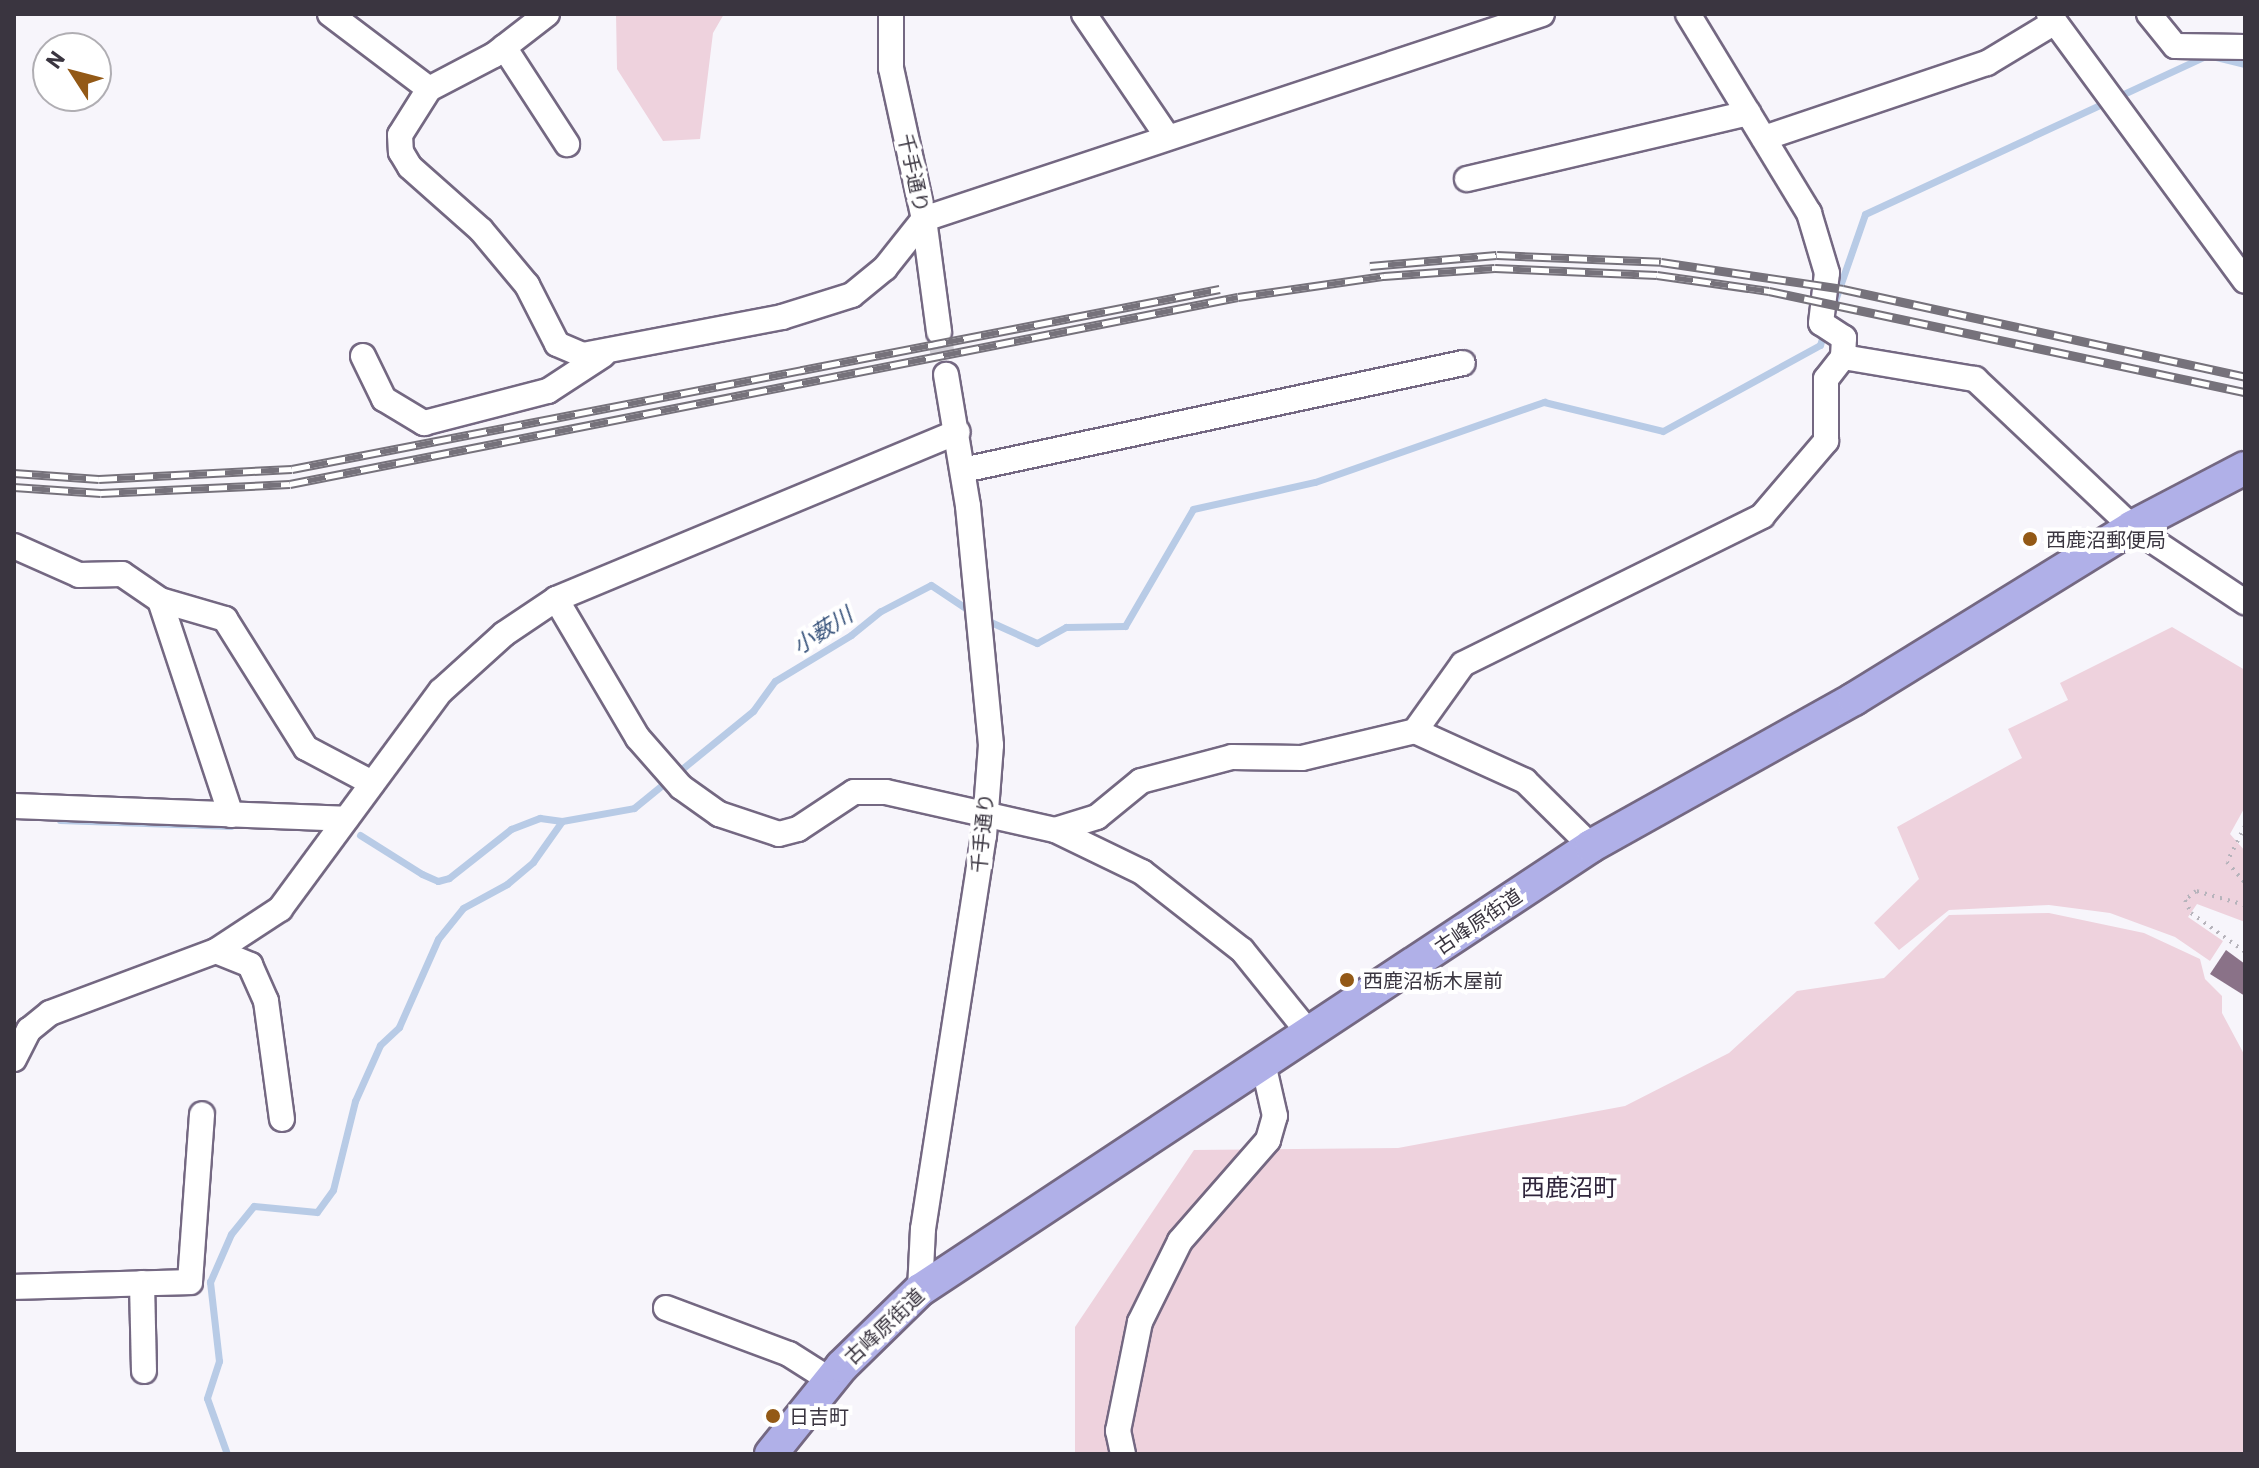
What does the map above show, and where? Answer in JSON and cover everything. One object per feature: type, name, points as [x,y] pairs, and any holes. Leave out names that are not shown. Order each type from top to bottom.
[{"type":"main road","name":"古峰原街道","points":[[771,1454],[830,1380],[920,1290],[1591,846],[1854,699],[2132,527],[2245,468]]},
{"type":"street","points":[[330,14],[429,89]]},
{"type":"street","points":[[547,14],[504,47],[429,89],[400,135],[401,152],[410,167],[481,230],[527,285],[557,344],[583,355],[782,317],[852,295],[885,268],[924,219],[1542,14]]},
{"type":"street","name":"千手通り","points":[[891,14],[891,68],[924,219],[939,332]]},
{"type":"street","points":[[1084,14],[1167,136]]},
{"type":"street","points":[[1415,731],[1463,664],[1762,516],[1826,441],[1826,379],[1843,357],[1844,338],[1821,323],[1827,273],[1809,213],[1688,14]]},
{"type":"street","points":[[2149,14],[2175,46],[2245,47]]},
{"type":"street","points":[[1764,138],[1987,63],[2052,18],[2245,281]]},
{"type":"street","points":[[504,47],[567,144]]},
{"type":"street","points":[[1467,179],[1748,113]]},
{"type":"street","points":[[363,356],[384,399],[424,423],[548,391],[612,350]]},
{"type":"street","points":[[1843,357],[1975,379],[2132,527],[2245,602]]},
{"type":"street","points":[[963,470],[1463,363]]},
{"type":"street","name":"千手通り","points":[[920,1290],[923,1229],[991,745],[988,674],[958,432],[946,375]]},
{"type":"street","points":[[14,1059],[29,1030],[50,1013],[216,951],[280,909],[441,691],[504,634],[556,599],[958,432]]},
{"type":"street","points":[[14,546],[79,575],[122,574],[160,600],[225,619],[306,748],[372,783]]},
{"type":"street","points":[[556,599],[638,738],[681,787],[719,814],[779,834],[798,829],[854,792],[886,792],[984,811],[1055,830],[1142,872],[1242,950],[1309,1033]]},
{"type":"street","points":[[160,600],[231,815]]},
{"type":"street","points":[[1055,830],[1097,817],[1141,781],[1232,757],[1302,758],[1415,731],[1525,781],[1591,846]]},
{"type":"street","points":[[14,806],[346,819]]},
{"type":"street","points":[[216,951],[250,965],[266,1001],[282,1119]]},
{"type":"street","points":[[1123,1454],[1118,1431],[1140,1322],[1180,1241],[1268,1140],[1275,1116],[1263,1063]]},
{"type":"street","points":[[14,1287],[190,1282],[202,1114]]},
{"type":"street","points":[[142,1283],[144,1371]]},
{"type":"street","points":[[666,1308],[789,1354],[830,1380]]},
{"type":"path","points":[[2245,826],[2227,862],[2245,883]]},
{"type":"path","points":[[2245,905],[2196,891],[2185,900],[2191,913],[2245,952]]},
{"type":"shaded area","points":[[616,14],[724,14],[713,33],[700,139],[663,141],[617,69]]},
{"type":"shaded area","points":[[2172,627],[2245,670],[2245,807],[2230,834],[2245,851],[2245,922],[2197,904],[2188,917],[2223,941],[2210,961],[2175,937],[2110,913],[2049,905],[1949,910],[1899,950],[1874,923],[1919,879],[1897,827],[2022,758],[2008,729],[2068,700],[2060,683]]},
{"type":"shaded area","points":[[2049,913],[2144,933],[2200,959],[2205,979],[2222,996],[2222,1013],[2245,1056],[2245,1454],[1075,1454],[1075,1327],[1194,1150],[1398,1148],[1625,1106],[1729,1053],[1797,991],[1884,978],[1949,915]]},
{"type":"building","points":[[2226,950],[2245,964],[2245,996],[2210,974]]},
{"type":"waterway","points":[[1833,306],[1865,214],[2208,55],[2245,64]]},
{"type":"waterway","points":[[984,619],[1037,643],[1066,627],[1125,626],[1193,509],[1315,482],[1544,402],[1663,431],[1820,345],[1825,329]]},
{"type":"waterway","name":"小薮川","points":[[360,835],[422,874],[438,881],[449,878],[511,829],[540,818],[562,821],[634,808],[753,711],[775,681],[851,635],[881,611],[931,585],[973,613]]},
{"type":"waterway","points":[[60,820],[231,826]]},
{"type":"waterway","points":[[227,1454],[207,1398],[219,1361],[210,1282],[231,1234],[254,1206],[317,1212],[333,1190],[355,1101],[380,1045],[399,1027],[438,939],[463,908],[507,884],[533,862],[562,821]]},
{"type":"tunnel","points":[[939,332],[946,375]]},
{"type":"railway","points":[[1370,266],[1497,255],[1661,262],[1843,289],[2245,377]]},
{"type":"railway","points":[[14,487],[101,493],[290,484],[1238,297],[1384,276],[1495,268],[1657,275],[1769,291],[2245,392]]},
{"type":"railway","points":[[14,473],[99,479],[292,469],[1220,289]]},
{"type":"place","name":"西鹿沼郵便局","points":[[2030,539]]},
{"type":"place","name":"西鹿沼栃木屋前","points":[[1347,980]]},
{"type":"place","name":"日吉町","points":[[773,1416]]},
{"type":"district","name":"西鹿沼町","points":[[1569,1187]]}]
